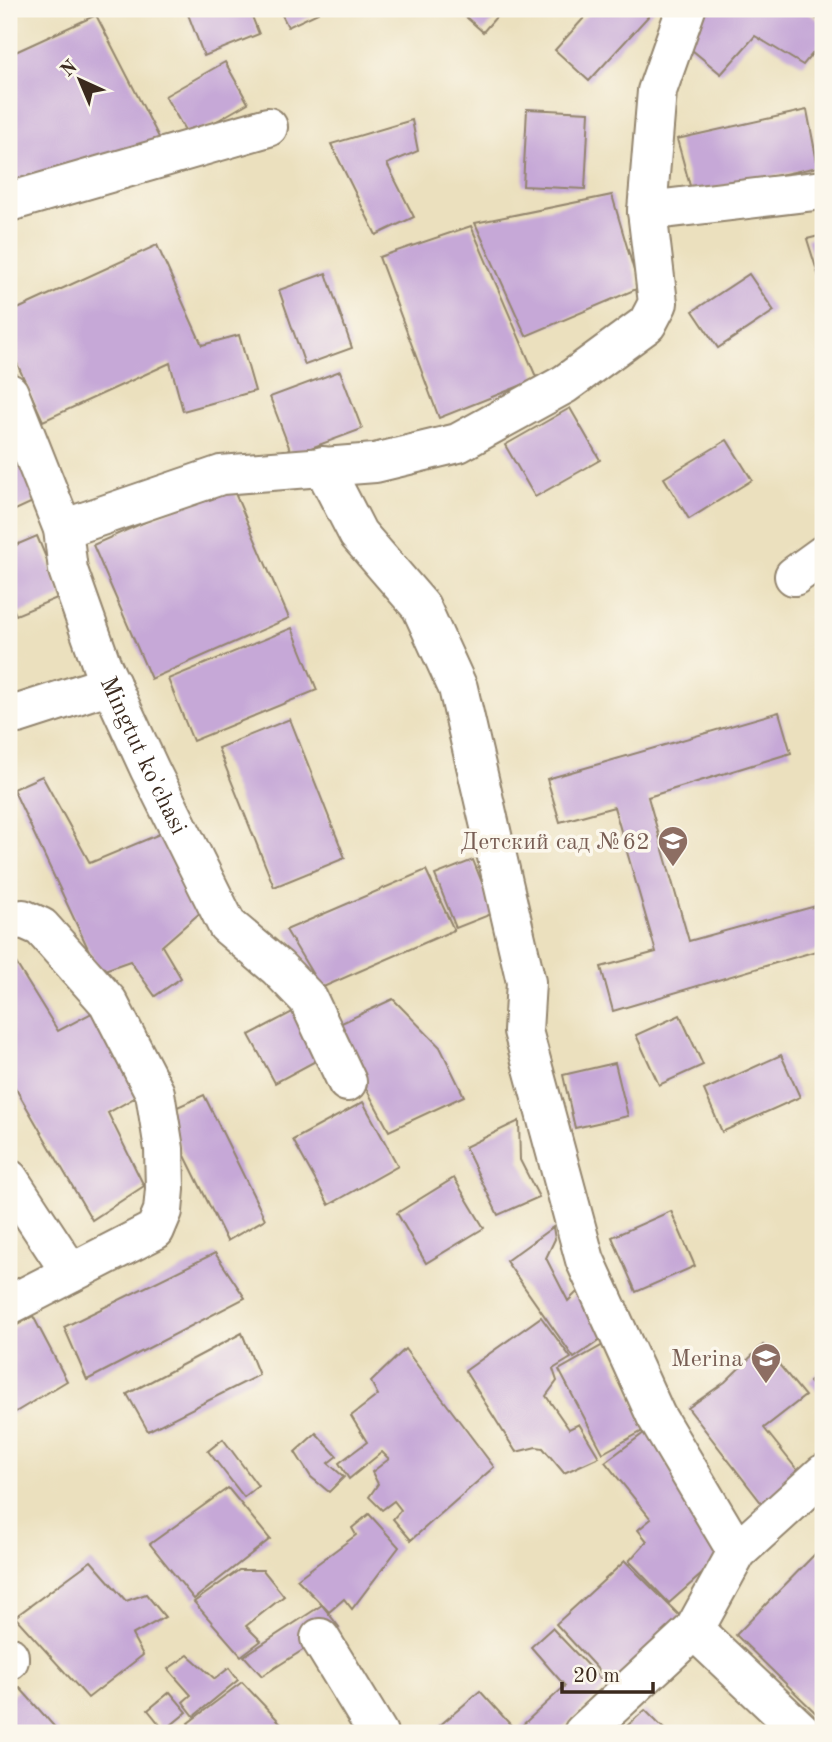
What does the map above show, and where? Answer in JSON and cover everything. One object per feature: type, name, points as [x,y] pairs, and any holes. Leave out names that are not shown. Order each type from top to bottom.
[{"type":"street","points":[[62,529],[221,475],[375,463],[458,443],[565,384],[647,324],[658,303],[647,211],[657,91],[685,9]]},
{"type":"street","points":[[9,202],[268,127]]},
{"type":"street","points":[[647,211],[823,190]]},
{"type":"street","name":"Mingtut ko'chasi","points":[[9,393],[62,529],[68,570],[111,684],[227,925],[278,968],[308,999],[347,1082]]},
{"type":"street","points":[[323,467],[358,534],[421,607],[458,688],[526,982],[523,1031],[585,1259],[656,1416],[737,1552]]},
{"type":"street","points":[[9,712],[19,714],[111,684]]},
{"type":"street","points":[[9,921],[23,919],[41,928],[108,1002],[156,1093],[164,1149],[165,1189],[163,1211],[155,1230],[9,1306]]},
{"type":"street","points":[[9,1179],[71,1273]]},
{"type":"street","points":[[583,1733],[694,1630],[737,1552],[823,1474]]},
{"type":"street","points":[[694,1630],[803,1733]]},
{"type":"street","points":[[320,1638],[379,1733]]},
{"type":"building","points":[[186,9],[249,9],[259,34],[204,56]]},
{"type":"building","points":[[279,9],[317,9],[318,13],[288,27]]},
{"type":"building","points":[[457,9],[503,9],[483,32]]},
{"type":"building","points":[[592,9],[655,9],[589,81],[555,50]]},
{"type":"building","points":[[705,9],[802,9],[823,23],[823,41],[803,65],[755,36],[721,74],[680,40]]},
{"type":"building","points":[[96,15],[166,151],[9,188],[9,55]]},
{"type":"building","points":[[225,62],[248,103],[189,137],[165,96]]},
{"type":"building","points":[[527,109],[589,112],[585,189],[523,186]]},
{"type":"building","points":[[807,110],[818,167],[692,193],[677,139]]},
{"type":"building","points":[[412,120],[418,151],[387,164],[414,217],[376,235],[331,144]]},
{"type":"building","points":[[612,195],[639,288],[526,336],[475,223]]},
{"type":"building","points":[[471,226],[537,379],[439,418],[379,257]]},
{"type":"building","points":[[823,235],[823,290],[807,239]]},
{"type":"building","points":[[157,245],[202,345],[239,335],[255,391],[183,411],[170,363],[43,421],[9,346],[9,313]]},
{"type":"building","points":[[326,273],[352,348],[305,365],[279,290]]},
{"type":"building","points":[[749,274],[774,311],[718,348],[693,311]]},
{"type":"building","points":[[340,371],[362,429],[292,455],[270,397]]},
{"type":"building","points":[[570,408],[600,460],[535,497],[505,445]]},
{"type":"building","points":[[727,440],[752,480],[689,519],[664,478]]},
{"type":"building","points":[[16,453],[37,500],[9,513],[9,456]]},
{"type":"building","points":[[231,484],[289,618],[151,679],[93,545]]},
{"type":"building","points":[[37,536],[62,596],[16,615],[9,599],[9,548]]},
{"type":"building","points":[[292,628],[317,690],[193,741],[168,679]]},
{"type":"building","points":[[779,712],[791,753],[648,797],[689,941],[823,904],[823,949],[613,1011],[601,967],[656,952],[614,807],[560,822],[547,779]]},
{"type":"building","points":[[290,719],[345,858],[274,887],[218,748]]},
{"type":"building","points":[[42,776],[90,863],[162,833],[202,911],[162,946],[181,978],[155,996],[130,961],[99,972],[13,789]]},
{"type":"building","points":[[473,860],[494,913],[456,928],[435,875]]},
{"type":"building","points":[[426,870],[454,930],[321,988],[286,930]]},
{"type":"building","points":[[11,955],[58,1031],[103,1007],[150,1089],[108,1113],[144,1186],[92,1220],[9,1077]]},
{"type":"building","points":[[393,999],[440,1047],[464,1096],[389,1131],[333,1027]]},
{"type":"building","points":[[298,1009],[323,1057],[275,1083],[249,1035]]},
{"type":"building","points":[[680,1015],[703,1065],[659,1085],[636,1035]]},
{"type":"building","points":[[781,1055],[800,1097],[722,1132],[704,1090]]},
{"type":"building","points":[[615,1063],[628,1116],[575,1128],[563,1075]]},
{"type":"building","points":[[204,1095],[265,1219],[227,1241],[164,1113]]},
{"type":"building","points":[[363,1102],[398,1166],[329,1205],[293,1140]]},
{"type":"building","points":[[519,1121],[520,1160],[539,1197],[498,1215],[465,1147]]},
{"type":"building","points":[[454,1178],[484,1228],[426,1263],[397,1213]]},
{"type":"building","points":[[671,1211],[695,1266],[636,1292],[612,1237]]},
{"type":"building","points":[[553,1227],[555,1239],[546,1258],[568,1301],[582,1287],[610,1333],[574,1358],[506,1261]]},
{"type":"building","points":[[215,1253],[245,1298],[87,1380],[64,1327]]},
{"type":"building","points":[[33,1316],[67,1381],[9,1416],[9,1330]]},
{"type":"building","points":[[541,1317],[571,1358],[553,1369],[557,1381],[546,1396],[569,1429],[579,1424],[599,1457],[564,1473],[543,1448],[516,1452],[465,1371]]},
{"type":"building","points":[[242,1333],[259,1375],[148,1431],[127,1394]]},
{"type":"building","points":[[605,1344],[646,1429],[603,1453],[559,1370]]},
{"type":"building","points":[[763,1345],[805,1396],[764,1428],[802,1476],[763,1505],[688,1408],[725,1382]]},
{"type":"building","points":[[405,1349],[494,1467],[411,1540],[393,1519],[401,1510],[394,1501],[382,1510],[369,1497],[378,1484],[372,1472],[389,1459],[382,1452],[349,1479],[339,1463],[367,1442],[351,1416],[378,1395],[371,1382]]},
{"type":"building","points":[[823,1366],[823,1398],[809,1382]]},
{"type":"building","points":[[648,1430],[721,1557],[669,1603],[629,1561],[647,1541],[638,1530],[651,1519],[605,1462]]},
{"type":"building","points":[[316,1433],[337,1456],[328,1463],[344,1477],[329,1492],[311,1477],[295,1452]]},
{"type":"building","points":[[223,1439],[258,1486],[244,1497],[208,1451]]},
{"type":"building","points":[[228,1488],[270,1539],[194,1599],[150,1544]]},
{"type":"building","points":[[369,1514],[399,1547],[352,1609],[344,1599],[329,1612],[297,1579],[356,1535],[352,1528]]},
{"type":"building","points":[[816,1553],[823,1560],[823,1720],[736,1635]]},
{"type":"building","points":[[91,1561],[126,1601],[146,1594],[165,1617],[132,1635],[143,1655],[88,1698],[15,1617]]},
{"type":"building","points":[[625,1561],[682,1618],[613,1686],[556,1624]]},
{"type":"building","points":[[239,1570],[263,1570],[284,1596],[246,1626],[261,1641],[241,1656],[194,1602]]},
{"type":"building","points":[[322,1605],[339,1627],[262,1676],[244,1656]]},
{"type":"building","points":[[552,1628],[607,1686],[557,1733],[520,1733],[517,1730],[565,1686],[531,1647]]},
{"type":"building","points":[[188,1655],[215,1679],[229,1668],[238,1680],[194,1716],[183,1702],[191,1695],[168,1669]]},
{"type":"building","points":[[242,1682],[290,1733],[196,1733],[188,1723]]},
{"type":"building","points":[[20,1688],[60,1733],[9,1733],[9,1698]]},
{"type":"building","points":[[480,1691],[518,1733],[431,1733]]},
{"type":"building","points":[[170,1692],[187,1712],[165,1730],[167,1733],[151,1733],[160,1725],[148,1710]]},
{"type":"building","points":[[645,1710],[668,1733],[619,1733]]},
{"type":"place","name":"Детский сад №62","points":[[673,868]]},
{"type":"place","name":"Merina","points":[[766,1385]]}]
